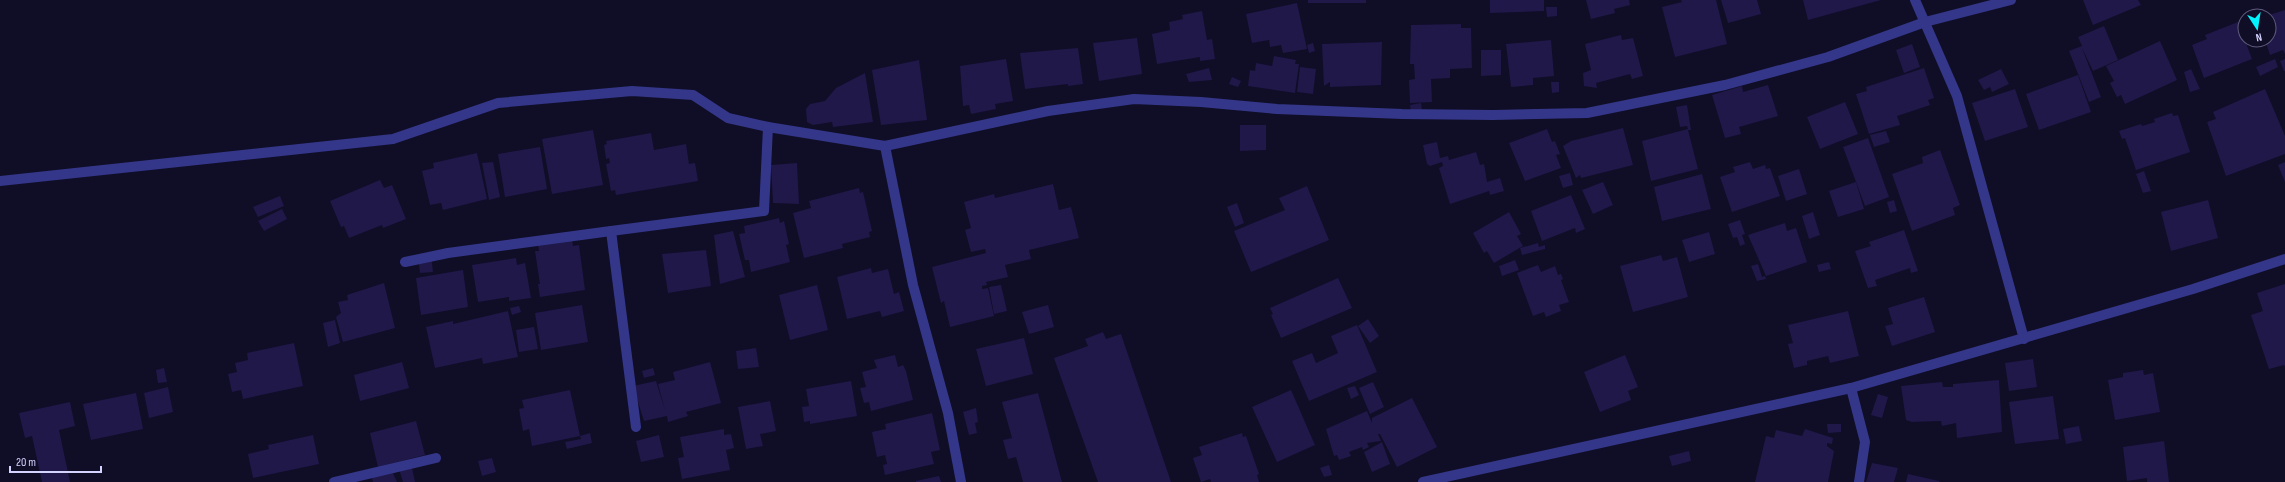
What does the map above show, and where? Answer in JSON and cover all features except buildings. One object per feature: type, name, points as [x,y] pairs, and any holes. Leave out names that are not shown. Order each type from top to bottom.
[{"type":"street","points":[[1915,0],[1958,96],[2024,339]]},
{"type":"street","points":[[0,181],[393,139],[498,103],[632,91],[693,95],[728,118],[768,127],[885,146],[1048,111],[1134,99],[1201,102],[1276,109],[1402,114],[1493,116],[1587,113],[1725,85],[1828,57],[1925,22],[2011,0]]},
{"type":"street","points":[[405,262],[448,253],[764,211],[768,127]]},
{"type":"street","points":[[885,146],[913,285],[948,413],[961,482]]},
{"type":"street","points":[[611,231],[636,427]]},
{"type":"street","points":[[1423,482],[1851,388],[2024,339],[2285,260]]},
{"type":"street","points":[[1851,388],[1865,442],[1860,482]]},
{"type":"street","points":[[334,482],[436,458]]}]
